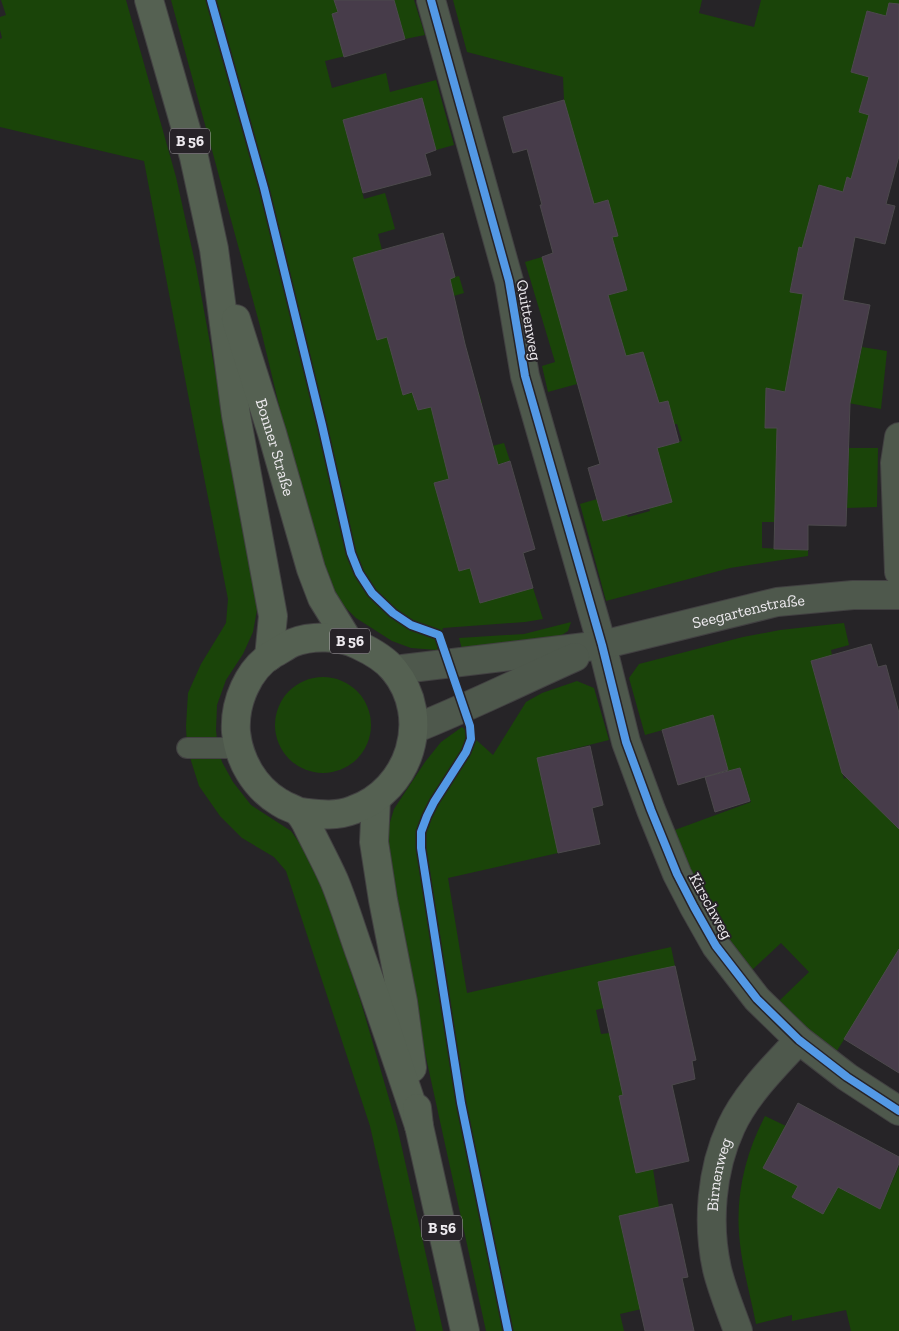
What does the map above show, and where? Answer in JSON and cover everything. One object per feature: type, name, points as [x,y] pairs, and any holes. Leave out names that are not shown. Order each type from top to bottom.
[{"type":"main road","name":"Bonner Straße","points":[[149,0],[194,157],[214,249],[236,415],[274,616],[268,657]]},
{"type":"main road","name":"Bonner Straße","points":[[214,249],[272,434],[311,569],[322,598],[348,640]]},
{"type":"main road","name":"B 56","points":[[320,637],[348,640],[373,651],[394,670],[405,688],[412,708],[414,729],[409,756],[396,780],[376,799],[352,811],[326,816],[300,812],[279,803],[261,788],[247,769],[238,748],[236,728],[238,708],[244,689],[254,671],[268,657],[292,643],[320,637]]},
{"type":"main road","name":"B 56","points":[[376,799],[374,842],[403,1002],[420,1126],[465,1331]]},
{"type":"main road","name":"B 56","points":[[300,812],[334,880],[420,1126]]},
{"type":"street","name":"Quittenweg","points":[[431,0],[509,281],[525,376],[602,645]]},
{"type":"street","points":[[899,437],[895,464],[899,572]]},
{"type":"street","name":"Seegartenstraße","points":[[394,670],[602,645],[777,602],[836,596],[899,594]]},
{"type":"street","name":"Seegartenstraße","points":[[414,729],[464,709],[602,645]]},
{"type":"street","name":"Kirschweg","points":[[602,645],[626,742],[654,819],[677,874],[716,946],[757,999],[800,1040],[846,1077],[899,1111]]},
{"type":"street","name":"Birnenweg","points":[[738,1331],[717,1269],[712,1231],[717,1165],[731,1126],[770,1072],[800,1040]]},
{"type":"lane","points":[[187,748],[238,748]]},
{"type":"green space","points":[[1,0],[126,0],[176,177],[196,267],[254,583],[257,610],[253,632],[243,654],[226,680],[217,705],[216,730],[218,749],[222,762],[233,782],[251,805],[291,831],[315,865],[360,999],[397,1126],[443,1331],[416,1331],[370,1126],[286,871],[274,857],[242,838],[220,816],[199,786],[187,748],[188,693],[201,664],[226,623],[228,599],[144,161],[0,127],[0,39],[2,38],[0,17],[6,15]]},
{"type":"green space","points":[[171,0],[334,0],[338,12],[332,14],[338,37],[349,55],[325,61],[332,88],[386,73],[390,92],[436,80],[454,145],[436,150],[422,98],[343,120],[364,199],[385,193],[395,229],[378,234],[382,250],[378,250],[386,279],[395,294],[459,276],[464,293],[391,314],[403,395],[412,393],[418,410],[479,393],[482,403],[433,417],[441,446],[489,431],[492,446],[504,443],[510,461],[434,483],[459,570],[470,568],[480,602],[533,588],[543,619],[443,628],[437,650],[411,648],[392,641],[356,618],[334,592],[324,568],[289,447],[260,326]]},
{"type":"green space","points":[[394,0],[414,0],[425,35],[405,39]]},
{"type":"green space","points":[[453,0],[702,0],[699,13],[754,27],[761,0],[899,0],[899,19],[867,11],[851,72],[869,77],[859,112],[869,115],[851,179],[847,177],[843,192],[818,185],[803,248],[799,247],[790,291],[803,294],[791,358],[857,371],[862,347],[887,351],[881,409],[766,388],[765,428],[777,428],[775,522],[762,522],[762,548],[808,550],[808,556],[730,568],[606,601],[580,504],[597,499],[604,521],[626,514],[628,517],[650,511],[649,508],[672,502],[657,448],[682,441],[677,424],[674,424],[668,401],[641,408],[651,377],[643,352],[626,357],[571,360],[577,384],[548,392],[542,366],[555,362],[525,262],[542,257],[557,310],[627,290],[612,237],[618,235],[608,200],[594,204],[564,100],[563,77],[467,52]]},
{"type":"green space","points":[[849,448],[878,448],[877,507],[847,508]]},
{"type":"green space","points":[[571,622],[568,631],[557,638],[462,649],[459,638],[524,634]]},
{"type":"green space","points":[[844,623],[849,645],[831,650],[832,655],[811,661],[844,779],[891,751],[899,829],[899,984],[884,975],[835,1054],[778,1002],[809,972],[781,943],[751,971],[723,934],[705,902],[672,831],[751,802],[740,768],[728,771],[713,716],[645,735],[629,678],[639,664],[743,637],[780,630]]},
{"type":"green space","points":[[323,677],[341,681],[357,691],[367,707],[371,725],[367,743],[357,759],[341,769],[323,773],[305,769],[289,759],[279,743],[275,725],[279,707],[289,691],[305,681]]},
{"type":"green space","points":[[577,681],[594,688],[609,740],[537,758],[558,853],[448,878],[467,993],[671,947],[675,966],[599,982],[604,1008],[596,1010],[601,1034],[610,1033],[660,1086],[619,1096],[636,1172],[653,1169],[659,1207],[619,1216],[635,1288],[663,1304],[620,1314],[624,1331],[486,1331],[402,948],[388,865],[387,832],[394,809],[425,762],[441,742],[462,727],[493,755],[526,702],[542,693]]},
{"type":"green space","points":[[765,1116],[786,1126],[798,1186],[792,1197],[823,1214],[838,1187],[880,1209],[899,1166],[899,1331],[851,1331],[846,1310],[792,1321],[792,1315],[756,1324],[740,1244],[738,1218],[744,1173],[752,1144]]},
{"type":"building","points":[[334,0],[394,0],[405,39],[344,57],[332,14],[338,12]]},
{"type":"building","points":[[889,3],[899,4],[899,156],[886,204],[895,206],[885,244],[855,237],[843,300],[870,305],[850,403],[846,526],[808,525],[808,550],[774,549],[777,428],[765,428],[766,388],[785,392],[803,294],[790,292],[799,247],[802,248],[819,185],[843,192],[847,177],[851,179],[869,115],[859,112],[869,77],[851,72],[867,11],[886,16]]},
{"type":"building","points":[[422,98],[436,150],[425,154],[431,175],[363,193],[343,120]]},
{"type":"building","points":[[564,100],[594,204],[608,200],[618,236],[612,237],[627,290],[608,295],[626,356],[643,352],[659,403],[668,401],[679,442],[657,448],[672,502],[603,521],[588,468],[600,464],[542,257],[553,253],[540,205],[542,205],[527,149],[513,153],[503,117]]},
{"type":"building","points":[[443,233],[455,277],[450,279],[465,344],[498,465],[510,461],[535,549],[523,553],[533,588],[480,603],[470,568],[459,571],[434,483],[449,479],[431,407],[418,410],[412,392],[403,395],[387,337],[377,340],[353,258]]},
{"type":"building","points":[[871,644],[878,667],[886,665],[899,713],[899,829],[842,773],[811,661]]},
{"type":"building","points":[[713,715],[728,770],[678,785],[662,730]]},
{"type":"building","points":[[590,746],[603,805],[592,808],[600,844],[558,853],[537,758]]},
{"type":"building","points":[[740,768],[750,801],[715,812],[705,777]]},
{"type":"building","points":[[899,949],[899,1073],[844,1039]]},
{"type":"building","points":[[675,966],[696,1060],[692,1061],[695,1079],[672,1085],[689,1161],[636,1173],[619,1096],[623,1095],[598,982]]},
{"type":"building","points":[[798,1103],[899,1157],[899,1163],[880,1209],[838,1187],[823,1214],[792,1197],[798,1186],[763,1168]]},
{"type":"building","points":[[672,1204],[688,1277],[682,1278],[694,1331],[645,1331],[619,1216]]},
{"type":"cycle path","points":[[211,0],[264,188],[351,553],[359,573],[372,593],[393,613],[411,625],[439,635],[470,726],[471,739],[466,752],[427,816],[421,832],[421,848],[461,1103],[508,1331]]},
{"type":"cycle path","points":[[431,0],[509,281],[525,376],[602,645],[626,742],[677,874],[716,946],[757,999],[799,1040],[847,1077],[899,1111]]}]
